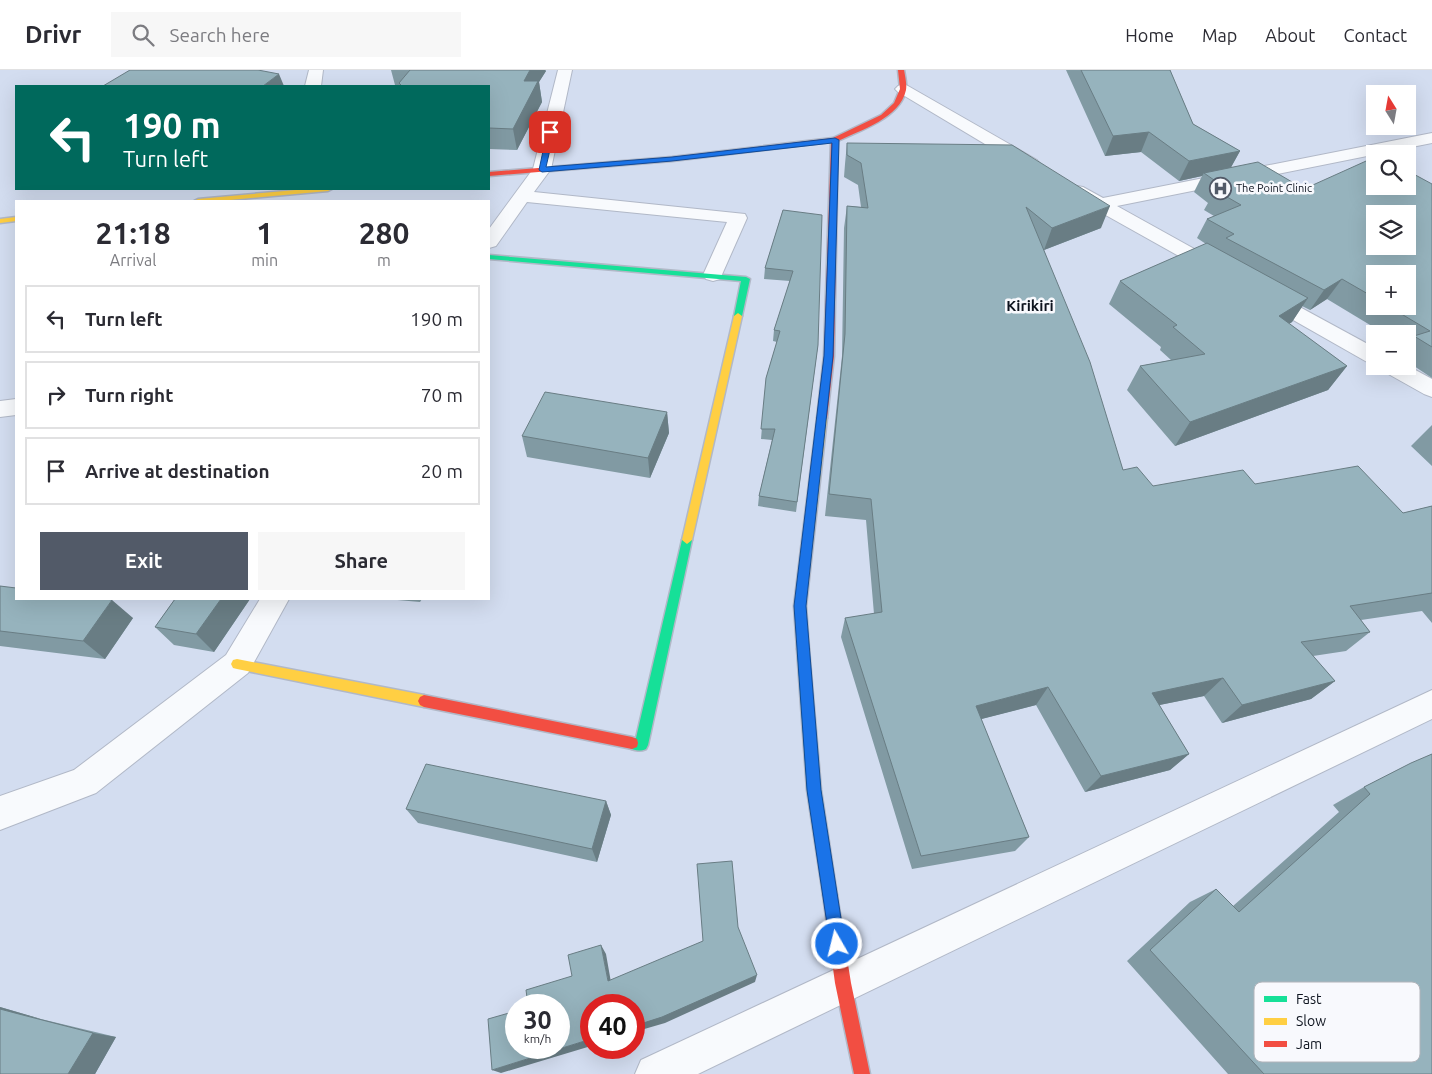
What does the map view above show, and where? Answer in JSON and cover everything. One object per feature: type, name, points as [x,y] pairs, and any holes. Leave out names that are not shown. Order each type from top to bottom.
[{"type":"street","points":[[313,85],[316,70]]},
{"type":"street","points":[[490,241],[542,170],[565,70]]},
{"type":"street","points":[[490,174],[672,159],[835,140],[883,116],[897,104],[903,89],[902,70]]},
{"type":"street","points":[[903,89],[1048,174]]},
{"type":"street","points":[[1100,204],[1432,138]]},
{"type":"street","points":[[835,140],[829,356],[800,606],[814,790],[843,983],[862,1074]]},
{"type":"street","points":[[1065,184],[1366,352]]},
{"type":"street","points":[[207,200],[295,190]]},
{"type":"street","points":[[522,196],[738,218],[713,275]]},
{"type":"street","points":[[0,221],[15,219]]},
{"type":"street","points":[[237,664],[641,745],[746,279],[490,257]]},
{"type":"street","points":[[1407,375],[1432,389]]},
{"type":"street","points":[[0,410],[15,407]]},
{"type":"street","points":[[0,813],[84,782],[237,664],[275,600]]},
{"type":"street","points":[[655,1074],[1432,704]]},
{"type":"building","points":[[130,70],[258,70],[279,74],[264,85],[105,85]]},
{"type":"building","points":[[410,70],[530,70],[524,81],[538,81],[513,129],[490,128],[490,85],[401,85],[399,83]]},
{"type":"building","points":[[1081,70],[1170,70],[1193,124],[1240,151],[1189,161],[1149,132],[1113,136]]},
{"type":"building","points":[[847,143],[1012,145],[1110,206],[1052,228],[1026,207],[1090,362],[1123,470],[1137,467],[1153,486],[1243,470],[1255,484],[1358,466],[1403,513],[1432,506],[1432,593],[1350,606],[1370,632],[1301,642],[1335,681],[1242,705],[1223,678],[1152,693],[1189,754],[1101,776],[1048,687],[976,706],[1029,837],[921,856],[845,618],[882,612],[871,499],[829,494],[845,334],[847,206],[868,208],[861,163],[847,155]]},
{"type":"building","points":[[1366,161],[1366,195],[1416,195],[1416,175],[1432,184],[1432,347],[1416,337],[1416,335],[1430,331],[1403,315],[1416,315],[1416,265],[1366,265],[1366,293],[1342,279],[1324,290],[1226,238],[1234,234],[1207,219],[1241,205],[1215,190],[1224,187],[1204,173],[1258,162],[1304,189]]},
{"type":"building","points":[[783,210],[822,215],[818,345],[797,502],[759,496],[775,429],[761,429],[766,378],[780,331],[774,330],[793,271],[765,268]]},
{"type":"building","points":[[1207,243],[1308,298],[1279,316],[1347,366],[1190,422],[1140,366],[1205,354],[1173,327],[1177,325],[1120,281]]},
{"type":"building","points":[[545,392],[667,412],[648,458],[522,436]]},
{"type":"building","points":[[0,586],[15,588],[15,600],[112,600],[83,641],[0,631]]},
{"type":"building","points":[[174,600],[220,600],[196,634],[155,627]]},
{"type":"building","points":[[1432,754],[1432,1074],[1264,1074],[1150,950],[1216,889],[1239,912],[1370,794],[1364,787]]},
{"type":"building","points":[[426,764],[606,801],[592,849],[406,809]]},
{"type":"building","points":[[732,861],[738,927],[757,975],[662,1017],[645,1022],[645,994],[580,994],[580,1042],[570,1046],[570,994],[527,994],[526,990],[572,976],[568,955],[601,945],[608,981],[703,941],[697,864]]},
{"type":"building","points":[[0,1009],[93,1033],[68,1074],[0,1074]]},
{"type":"building","points":[[505,1014],[505,1059],[527,1059],[492,1070],[488,1019]]},
{"type":"traffic: fast","points":[[490,257],[746,279],[738,316]]},
{"type":"traffic: fast","points":[[632,743],[641,745],[687,540]]},
{"type":"traffic: fast","points":[[803,649],[814,790],[830,895]]},
{"type":"traffic: slow","points":[[209,200],[317,190]]},
{"type":"traffic: slow","points":[[0,221],[15,219]]},
{"type":"traffic: slow","points":[[687,540],[738,316]]},
{"type":"traffic: slow","points":[[803,649],[800,606],[822,418]]},
{"type":"traffic: slow","points":[[237,664],[424,701]]},
{"type":"traffic: jam","points":[[490,174],[672,159],[835,140],[883,116],[897,104],[903,89],[901,70]]},
{"type":"traffic: jam","points":[[822,418],[829,356],[835,140]]},
{"type":"traffic: jam","points":[[424,701],[632,743]]},
{"type":"traffic: jam","points":[[830,895],[843,983],[862,1074]]},
{"type":"place","name":"The Point Clinic","points":[[1220,188]]},
{"type":"district","name":"Kirikiri","points":[[1030,306]]},
{"type":"route","points":[[550,132],[542,170],[672,159],[835,140],[829,356],[800,606],[814,790],[837,944]]}]
